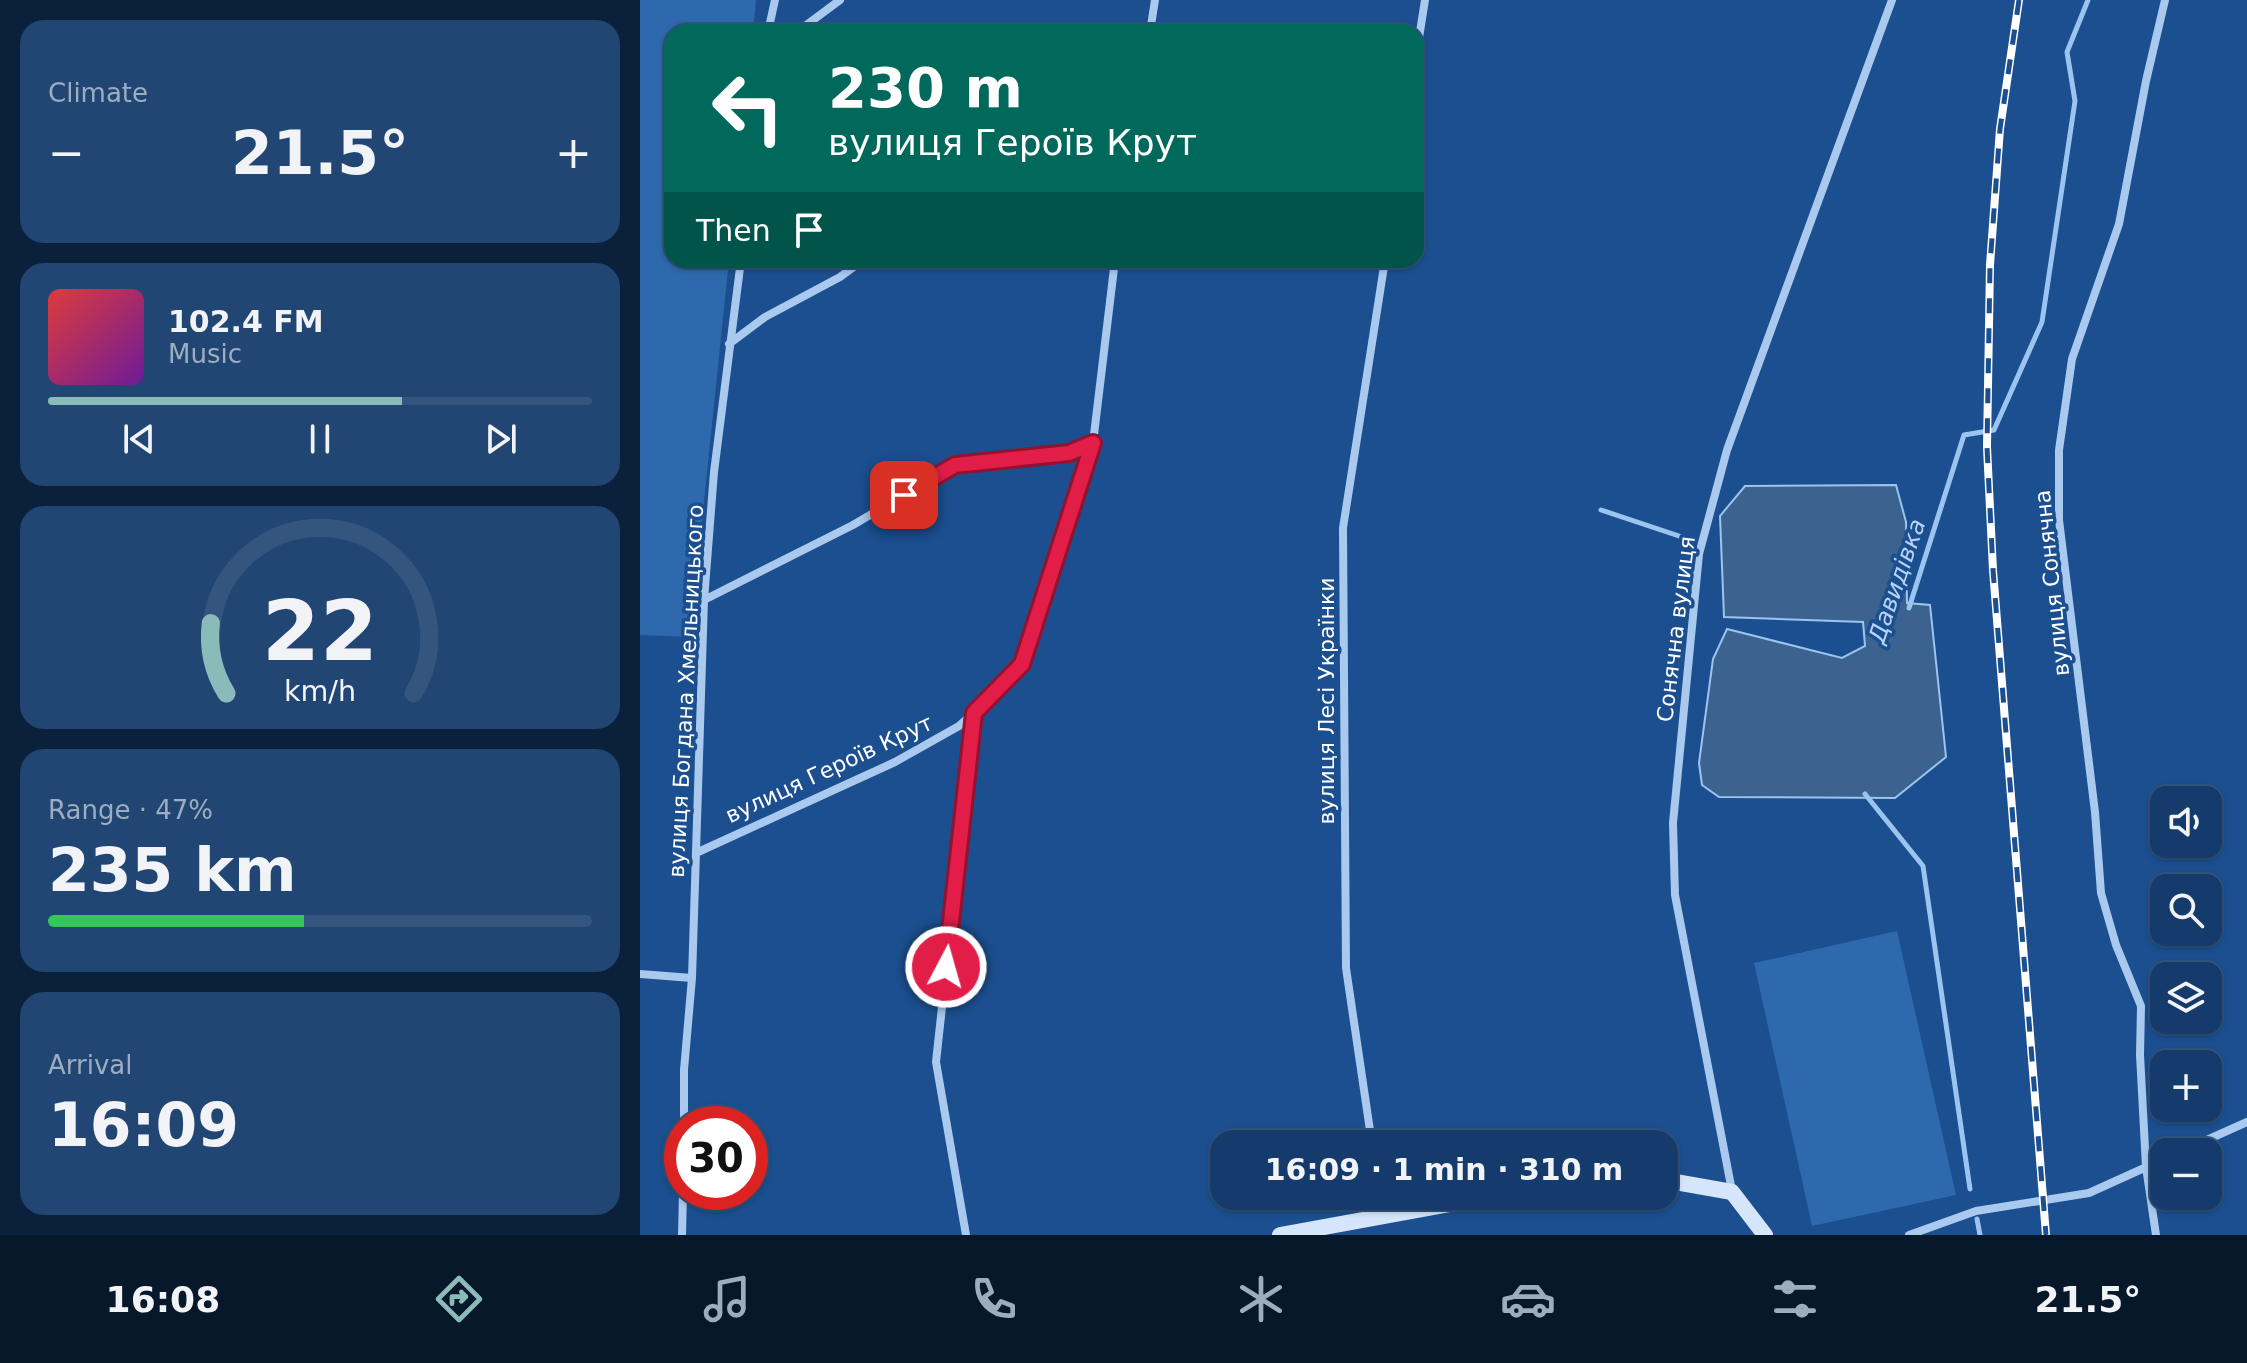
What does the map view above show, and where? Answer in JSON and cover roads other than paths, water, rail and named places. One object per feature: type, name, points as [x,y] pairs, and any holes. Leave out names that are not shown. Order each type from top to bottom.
[{"type":"street","points":[[770,24],[775,0]]},
{"type":"street","points":[[808,24],[840,0]]},
{"type":"street","points":[[1151,24],[1155,0]]},
{"type":"street","points":[[1421,24],[1425,0]]},
{"type":"street","name":"Сонячна вулиця","points":[[1732,1192],[1675,895],[1673,823],[1699,554],[1727,450],[1892,0]]},
{"type":"street","name":"вулиця Сонячна","points":[[2156,1235],[2146,1167],[2140,1055],[2141,1006],[2116,945],[2101,893],[2095,812],[2059,520],[2059,450],[2072,359],[2119,224],[2165,0]]},
{"type":"street","name":"вулиця Богдана Хмельницького","points":[[684,1106],[692,978],[704,600],[714,472],[740,268]]},
{"type":"street","points":[[728,345],[765,317],[852,268]]},
{"type":"street","name":"вулиця Героїв Крут","points":[[696,853],[895,762],[959,726],[1022,664],[1093,443],[1114,268]]},
{"type":"street","name":"вулиця Лесі Українки","points":[[1370,1130],[1346,968],[1343,528],[1384,268]]},
{"type":"street","points":[[704,600],[853,525],[955,465],[1069,453],[1093,443]]},
{"type":"street","points":[[966,1235],[936,1062],[974,713]]},
{"type":"street","points":[[640,974],[692,978]]},
{"type":"street","points":[[2211,1138],[2247,1122]]},
{"type":"street","points":[[1909,1235],[1976,1211],[2089,1193],[2150,1165]]},
{"type":"street","points":[[1678,1182],[1732,1192],[1765,1235]]},
{"type":"street","points":[[682,1235],[683,1210]]},
{"type":"street","points":[[1382,1210],[1383,1216]]},
{"type":"street","points":[[1280,1235],[1416,1210]]},
{"type":"water","points":[[1896,485],[1906,522],[1907,603],[1930,605],[1946,757],[1895,798],[1719,797],[1702,785],[1699,763],[1713,659],[1727,629],[1842,658],[1865,646],[1863,622],[1724,617],[1720,516],[1745,486]]},
{"type":"waterway","name":"Давидівка","points":[[1909,608],[1964,435],[1994,430],[2042,322],[2075,101],[2067,52],[2088,0]]},
{"type":"waterway","points":[[1601,510],[1682,537]]},
{"type":"waterway","name":"Давидівка","points":[[1865,794],[1923,866],[1970,1189]]},
{"type":"waterway","name":"Давидівка","points":[[1977,1219],[1980,1235]]},
{"type":"railway","points":[[2019,0],[2000,129],[1990,265],[1987,447],[1993,570],[2046,1235]]}]
